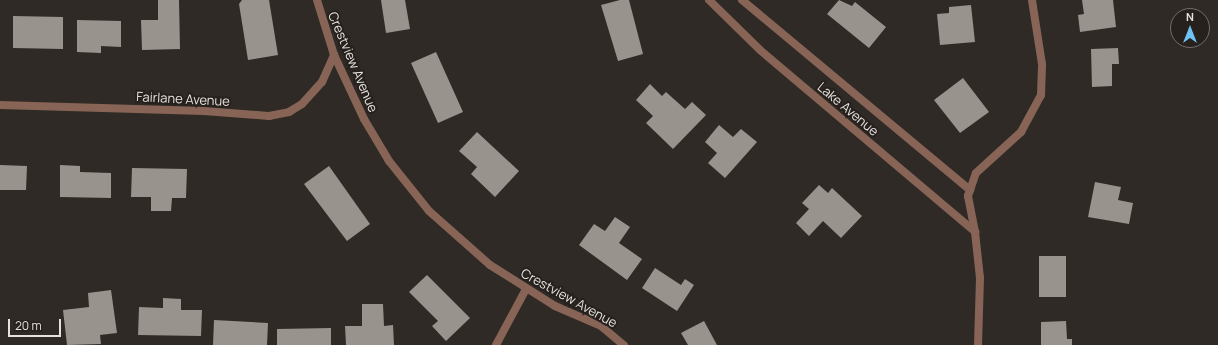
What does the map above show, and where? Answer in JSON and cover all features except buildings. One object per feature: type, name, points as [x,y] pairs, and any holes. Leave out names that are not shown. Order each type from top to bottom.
[{"type":"street","name":"Crestview Avenue","points":[[317,0],[334,55],[364,119],[408,187],[462,242],[526,289],[601,326],[624,345]]},
{"type":"street","name":"Lake Avenue","points":[[709,0],[760,50],[975,232]]},
{"type":"street","name":"Lake Avenue","points":[[742,0],[970,190]]},
{"type":"street","points":[[978,345],[980,278],[975,232],[968,206],[970,190],[984,163],[1028,124],[1041,95],[1042,64],[1032,0]]},
{"type":"street","name":"Fairlane Avenue","points":[[0,105],[204,111],[269,116],[289,112],[307,99],[322,82],[334,55]]},
{"type":"street","points":[[496,345],[526,289]]}]
